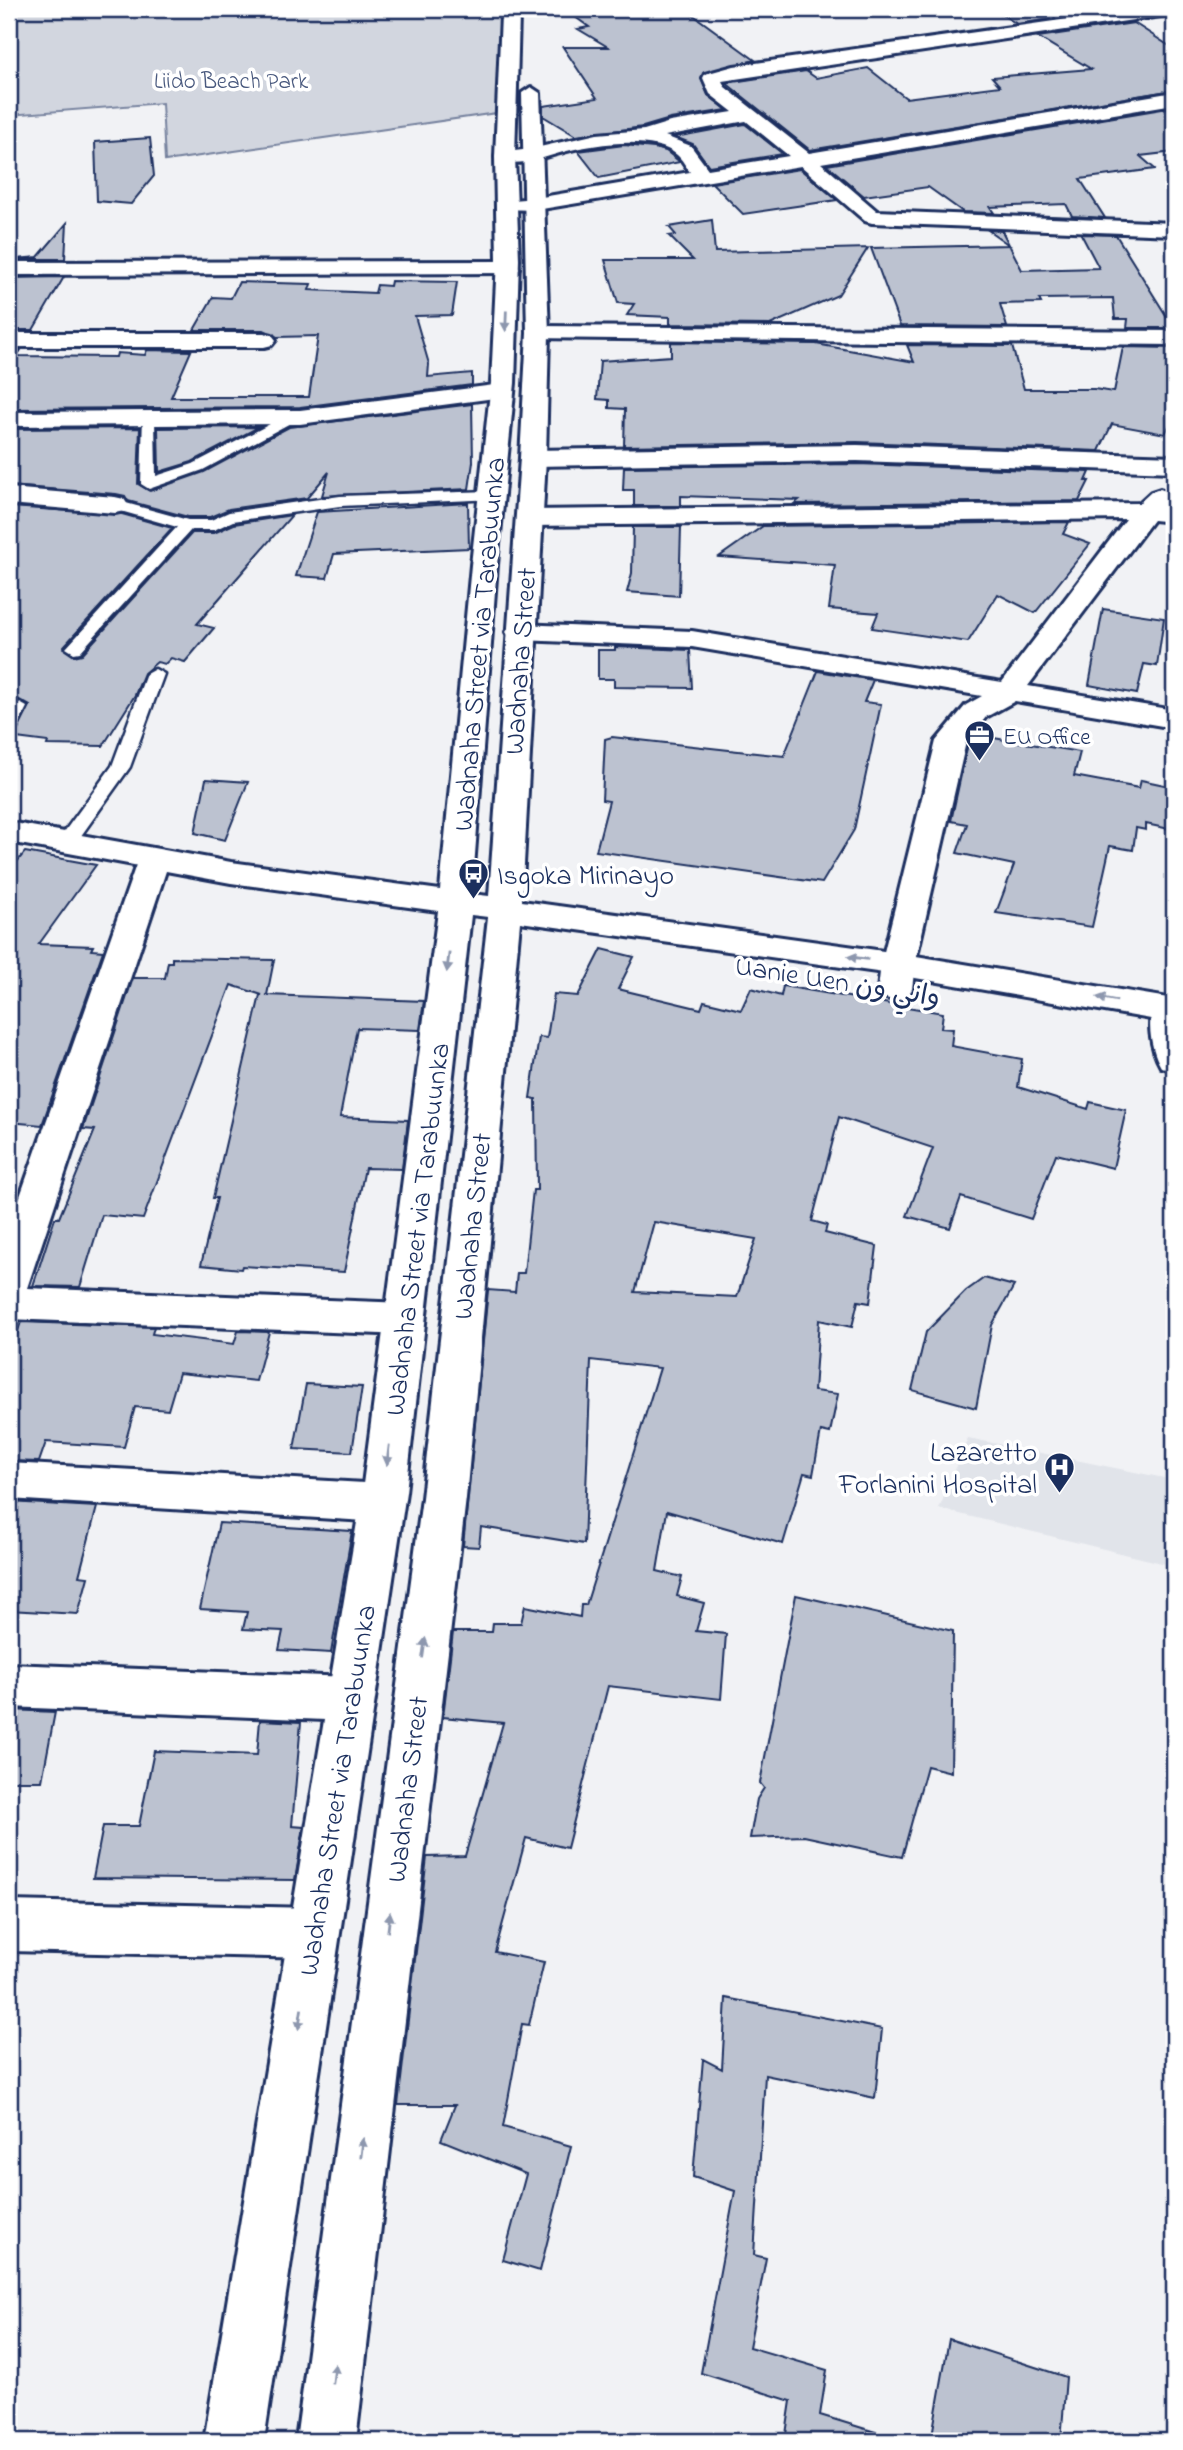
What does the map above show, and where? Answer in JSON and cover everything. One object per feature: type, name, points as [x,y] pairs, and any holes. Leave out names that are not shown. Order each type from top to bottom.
[{"type":"street","name":"Wadnaha Street via Tarabuunka","points":[[234,2441],[382,1503],[455,910],[502,391],[508,268],[521,205],[510,15],[514,9]]},
{"type":"street","points":[[534,9],[525,17],[519,156],[566,145],[630,135],[647,136],[684,150],[703,176]]},
{"type":"street","points":[[1174,9],[734,72],[712,78],[718,90],[805,159],[872,217],[1174,229]]},
{"type":"street","points":[[521,205],[1174,98]]},
{"type":"street","points":[[647,136],[670,128],[750,115]]},
{"type":"street","name":"Wadnaha Street","points":[[326,2441],[444,1498],[503,918],[533,458],[538,333],[521,205]]},
{"type":"street","points":[[9,269],[508,268]]},
{"type":"street","points":[[538,333],[1174,338]]},
{"type":"street","points":[[9,340],[264,340]]},
{"type":"street","points":[[9,419],[291,417],[502,391]]},
{"type":"street","points":[[533,458],[858,453],[1174,464]]},
{"type":"street","points":[[897,976],[951,741],[976,711],[1008,693],[1160,512],[1174,484]]},
{"type":"street","points":[[9,497],[115,505]]},
{"type":"street","points":[[529,518],[1160,512]]},
{"type":"street","points":[[520,632],[692,639],[1174,719]]},
{"type":"street","name":"Uanie Uen واني ون","points":[[9,832],[154,859],[395,896],[503,918],[897,976],[1172,1030]]},
{"type":"street","points":[[9,1284],[154,859]]},
{"type":"street","points":[[9,1303],[405,1319]]},
{"type":"street","points":[[9,1481],[382,1503]]},
{"type":"street","points":[[9,1685],[349,1699]]},
{"type":"street","points":[[9,1926],[313,1933]]},
{"type":"lane","points":[[115,505],[149,484],[198,467],[291,417]]},
{"type":"lane","points":[[148,418],[149,484]]},
{"type":"lane","points":[[115,505],[187,525],[214,525],[229,517],[340,501],[491,496]]},
{"type":"lane","points":[[74,648],[187,525]]},
{"type":"lane","points":[[66,843],[121,767],[155,674]]},
{"type":"lane","points":[[9,727],[18,707]]},
{"type":"shaded area","name":"Lazaretto Forlanini Hospital","points":[[968,1438],[1174,1480],[1174,1566],[939,1509]]},
{"type":"green space","name":"Liido Beach Park","points":[[493,9],[503,33],[504,46],[503,73],[496,113],[165,161],[162,103],[9,115],[9,11]]},
{"type":"building","points":[[564,9],[685,9],[755,60],[703,73],[701,79],[708,95],[727,110],[670,119],[643,127],[576,136],[543,116],[543,106],[597,98],[563,47],[608,47],[578,29],[589,27]]},
{"type":"building","points":[[993,9],[1113,9],[1114,10],[1017,24]]},
{"type":"building","points":[[1134,23],[1174,49],[1174,90],[810,150],[726,83],[806,71],[816,78],[868,68],[906,98],[1000,86],[992,77],[1091,69],[1038,37]]},
{"type":"building","points":[[1174,107],[1174,152],[1140,156],[1155,169],[1080,179],[1105,218],[1072,216],[1066,204],[990,207],[994,213],[963,212],[928,187],[864,196],[827,165]]},
{"type":"building","points":[[745,124],[783,154],[709,166],[693,144],[675,137]]},
{"type":"building","points":[[150,138],[154,176],[131,204],[97,201],[95,142]]},
{"type":"building","points":[[624,145],[666,151],[680,162],[599,178],[578,151]]},
{"type":"building","points":[[800,169],[837,200],[743,214],[712,183]]},
{"type":"building","points":[[712,220],[715,252],[868,248],[838,295],[770,325],[670,324],[670,317],[627,315],[634,304],[618,303],[605,260],[693,260],[669,236],[676,235],[669,227]]},
{"type":"building","points":[[67,223],[65,259],[16,259],[38,257]]},
{"type":"building","points":[[988,230],[1002,231],[1022,270],[1099,268],[1081,234],[1116,235],[1174,328],[1127,328],[1128,319],[1115,319],[1113,298],[1039,299],[1041,303],[1000,304],[1007,327],[900,326],[871,248],[1009,245]]},
{"type":"building","points":[[64,277],[33,330],[9,330],[9,278]]},
{"type":"building","points":[[391,281],[457,282],[452,315],[415,316],[429,364],[428,377],[472,373],[472,385],[300,407],[9,409],[9,350],[21,350],[17,356],[116,357],[117,353],[145,355],[147,350],[191,351],[171,397],[309,397],[318,336],[277,337],[264,330],[194,330],[213,297],[231,298],[239,282],[311,284],[309,290],[375,293],[377,285],[390,286]]},
{"type":"building","points":[[671,342],[816,344],[914,362],[907,345],[1012,346],[1024,389],[1094,389],[1114,392],[1123,347],[1174,348],[1174,416],[1165,434],[1112,424],[1099,451],[857,442],[624,446],[625,409],[609,408],[609,400],[597,399],[600,361],[671,356]]},
{"type":"building","points":[[472,404],[473,462],[469,489],[322,496],[329,472],[307,498],[229,509],[210,517],[188,517],[128,501],[125,496],[116,494],[9,486],[9,429],[140,428],[138,484],[150,491],[204,472],[289,427]]},
{"type":"building","points":[[259,427],[192,462],[159,472],[158,428]]},
{"type":"building","points":[[857,464],[1090,472],[1086,481],[1089,481],[1079,501],[794,504],[799,500],[681,496],[681,506],[634,506],[634,490],[623,490],[624,467]]},
{"type":"building","points":[[468,503],[469,548],[334,554],[327,578],[296,576],[317,512]]},
{"type":"building","points":[[9,507],[122,514],[172,528],[64,646],[65,650],[74,656],[82,654],[192,533],[214,533],[234,524],[292,515],[197,624],[214,628],[185,662],[171,658],[165,664],[157,662],[144,673],[135,695],[103,746],[47,745],[48,742],[9,737],[17,732],[30,706],[18,699],[9,703]]},
{"type":"building","points":[[1069,522],[1063,534],[1090,544],[1035,613],[998,594],[968,642],[872,628],[878,613],[829,609],[835,565],[719,557],[763,526]]},
{"type":"building","points":[[633,527],[681,527],[679,596],[627,592],[632,573]]},
{"type":"building","points":[[1103,609],[1164,618],[1157,666],[1144,664],[1137,694],[1089,685]]},
{"type":"building","points":[[615,647],[690,650],[692,688],[614,687],[614,679],[598,679],[598,650],[615,650]]},
{"type":"building","points":[[818,671],[873,680],[864,702],[881,704],[854,830],[822,883],[596,851],[609,801],[602,800],[605,739],[612,737],[784,756]]},
{"type":"building","points":[[975,735],[1080,752],[1074,776],[1139,788],[1141,780],[1174,787],[1174,830],[1146,824],[1146,830],[1136,828],[1133,850],[1110,846],[1092,927],[996,913],[1014,865],[957,853],[967,824],[951,821],[968,743]]},
{"type":"building","points":[[206,779],[248,782],[225,840],[195,833]]},
{"type":"building","points":[[25,852],[96,865],[39,944],[93,946],[91,950],[103,951],[42,1125],[9,1122],[9,872]]},
{"type":"building","points":[[602,949],[634,957],[618,989],[701,1009],[704,1001],[741,1010],[751,988],[781,996],[783,986],[943,1013],[941,1028],[953,1029],[951,1046],[1022,1059],[1018,1087],[1088,1109],[1090,1102],[1126,1110],[1113,1168],[1056,1154],[1031,1219],[961,1197],[950,1228],[907,1216],[933,1148],[839,1117],[812,1221],[827,1225],[825,1233],[877,1246],[870,1303],[858,1301],[852,1327],[819,1320],[814,1391],[838,1394],[830,1433],[821,1431],[813,1475],[804,1473],[783,1544],[667,1511],[657,1571],[682,1577],[677,1596],[704,1603],[696,1631],[726,1634],[721,1699],[608,1686],[567,1848],[526,1838],[495,1952],[544,1962],[529,2025],[522,2024],[503,2127],[571,2146],[540,2271],[503,2260],[526,2174],[441,2140],[455,2105],[398,2105],[427,1857],[465,1856],[503,1723],[443,1717],[453,1632],[492,1632],[493,1623],[521,1623],[525,1606],[580,1617],[581,1605],[586,1605],[660,1368],[591,1360],[584,1544],[481,1527],[479,1547],[463,1546],[488,1290],[515,1292],[517,1273],[524,1273],[533,1190],[537,1190],[536,1099],[530,1098],[539,1037],[547,1038],[554,994],[578,996]],"holes":[[[654,1222],[756,1239],[737,1297],[635,1292]]]},
{"type":"building","points":[[172,958],[274,960],[267,995],[424,1001],[420,1030],[357,1028],[340,1117],[408,1120],[402,1169],[365,1168],[344,1272],[201,1265],[217,1198],[213,1198],[262,995],[231,985],[143,1219],[102,1215],[80,1287],[33,1286],[55,1218],[59,1218],[95,1130],[83,1129],[133,978],[165,978],[168,962],[172,962]]},
{"type":"building","points":[[984,1278],[1014,1286],[992,1325],[976,1408],[912,1390],[926,1332],[966,1291]]},
{"type":"building","points":[[21,1322],[154,1327],[152,1334],[234,1344],[238,1331],[269,1332],[256,1381],[179,1373],[168,1410],[135,1407],[124,1447],[46,1442],[39,1462],[9,1461],[9,1357]]},
{"type":"building","points":[[306,1384],[362,1387],[352,1452],[294,1449]]},
{"type":"building","points":[[9,1502],[97,1507],[79,1576],[88,1577],[78,1614],[9,1610]]},
{"type":"building","points":[[219,1523],[352,1531],[331,1653],[279,1650],[283,1631],[243,1629],[247,1612],[200,1609]]},
{"type":"building","points":[[796,1595],[953,1631],[951,1772],[927,1766],[902,1857],[804,1836],[750,1838],[757,1799],[764,1788],[760,1783]]},
{"type":"building","points":[[9,1710],[55,1712],[42,1781],[9,1781]]},
{"type":"building","points":[[260,1720],[301,1722],[292,1826],[304,1827],[295,1880],[93,1878],[103,1826],[139,1826],[154,1751],[257,1755]]},
{"type":"building","points":[[726,1998],[882,2029],[875,2098],[765,2075],[754,2255],[766,2258],[749,2347],[827,2370],[820,2415],[882,2434],[881,2441],[785,2441],[791,2401],[701,2373],[735,2191],[693,2177],[703,2059],[722,2069]]},
{"type":"building","points":[[949,2339],[1066,2377],[1061,2441],[931,2441]]},
{"type":"place","name":"EU Office","points":[[980,763]]},
{"type":"place","name":"Isgoka Mirinayo","points":[[474,901]]},
{"type":"place","name":"Lazaretto Forlanini Hospital","points":[[1060,1494]]}]
